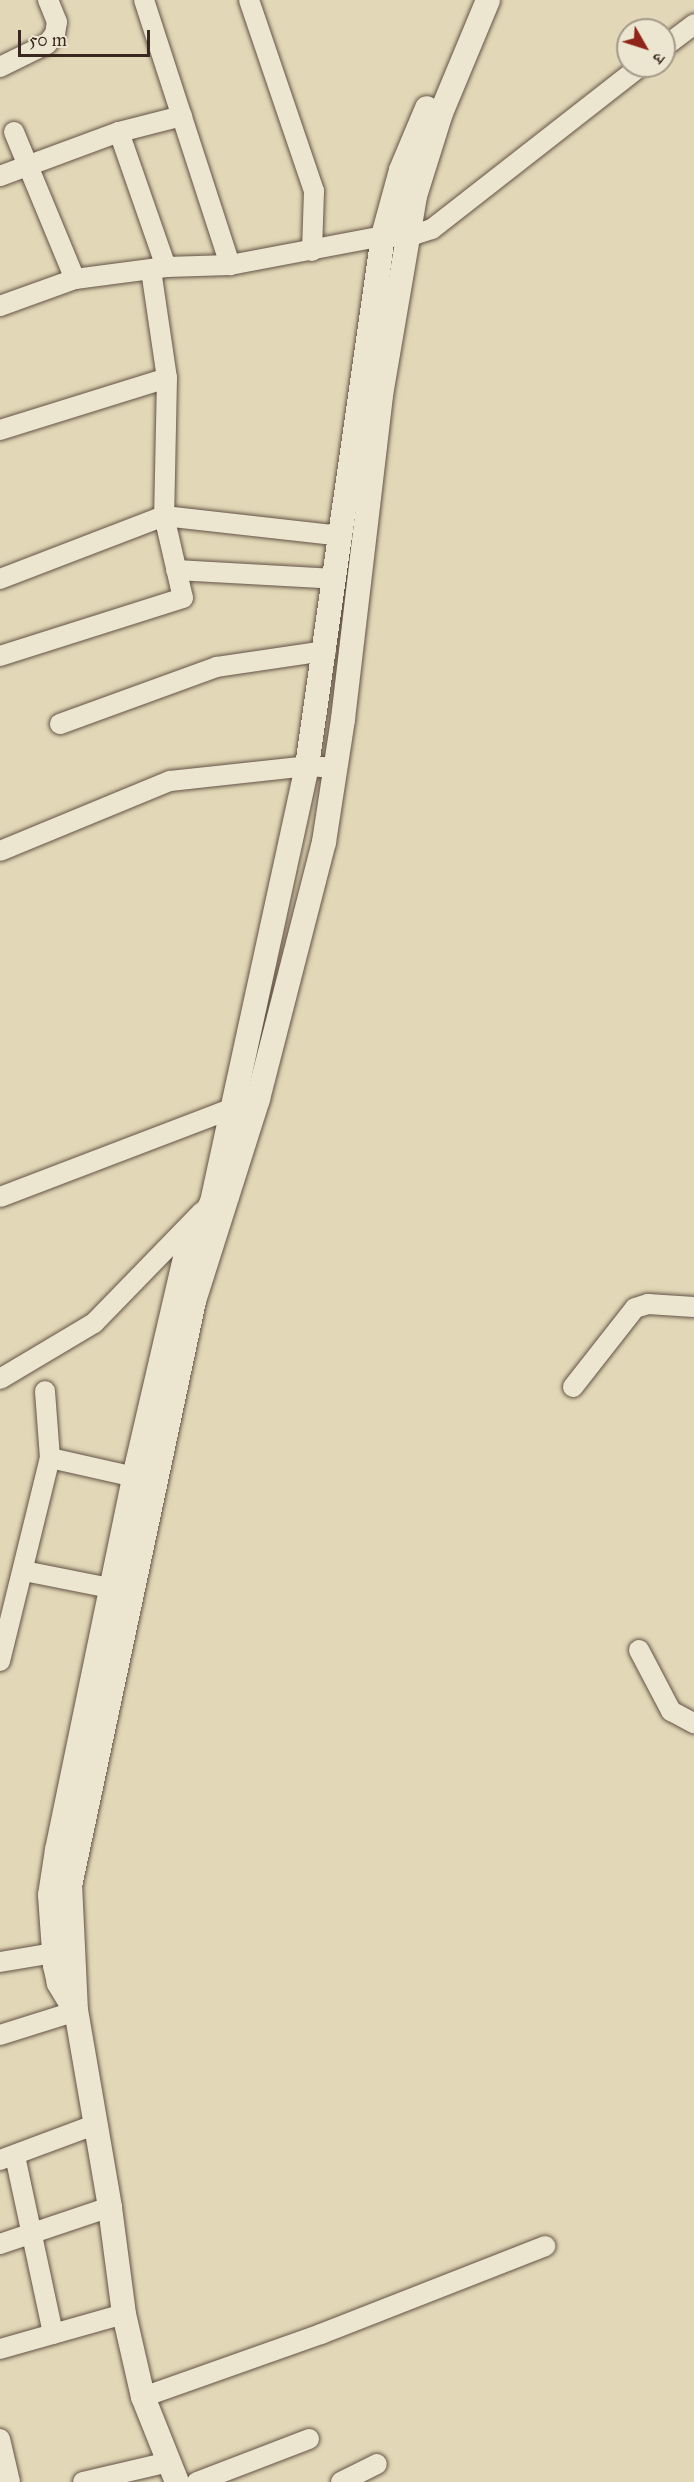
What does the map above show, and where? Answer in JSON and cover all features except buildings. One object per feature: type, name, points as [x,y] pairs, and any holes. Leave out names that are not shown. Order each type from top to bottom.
[{"type":"street","points":[[0,67],[47,44],[55,34],[57,22],[48,0]]},
{"type":"street","points":[[144,0],[230,265]]},
{"type":"street","points":[[249,0],[314,191],[312,251]]},
{"type":"street","points":[[76,2012],[59,1983],[54,1953],[61,1885],[119,1591],[218,1203],[232,1108],[307,766],[326,651],[382,236],[401,170],[470,0]]},
{"type":"street","points":[[119,1591],[134,1477],[186,1254],[218,1203],[258,1099],[319,863],[337,768],[381,395],[407,237],[430,143],[488,0]]},
{"type":"street","points":[[676,38],[694,24]]},
{"type":"street","points":[[0,306],[75,279],[158,268],[230,265],[382,236],[407,237],[432,229],[625,78]]},
{"type":"street","points":[[0,176],[119,132],[182,116]]},
{"type":"street","points":[[14,132],[75,279]]},
{"type":"street","points":[[0,656],[183,598],[164,516],[167,378],[158,268],[119,132]]},
{"type":"street","points":[[0,430],[167,378]]},
{"type":"street","points":[[0,579],[164,516],[341,537]]},
{"type":"street","points":[[176,570],[335,579]]},
{"type":"street","points":[[60,724],[217,667],[326,651]]},
{"type":"street","points":[[0,851],[170,781],[307,766],[337,768]]},
{"type":"street","points":[[0,1197],[258,1099]]},
{"type":"street","points":[[0,1378],[94,1323],[218,1203]]},
{"type":"street","points":[[573,1387],[635,1308],[648,1304],[694,1306]]},
{"type":"street","points":[[0,1661],[6,1607],[24,1570],[50,1458],[45,1391]]},
{"type":"street","points":[[50,1458],[134,1477]]},
{"type":"street","points":[[24,1570],[119,1591]]},
{"type":"street","points":[[639,1650],[671,1711],[694,1723]]},
{"type":"street","points":[[61,1885],[76,2012],[93,2125],[110,2207],[124,2314],[142,2397],[173,2472],[83,2482]]},
{"type":"street","points":[[0,1962],[54,1953]]},
{"type":"street","points":[[0,2035],[76,2012]]},
{"type":"street","points":[[53,2334],[32,2235],[8,2158],[93,2125]]},
{"type":"street","points":[[0,2244],[110,2207]]},
{"type":"street","points":[[142,2397],[321,2334],[545,2246]]},
{"type":"street","points":[[0,2349],[124,2314]]},
{"type":"street","points":[[0,2439],[10,2482]]},
{"type":"street","points":[[197,2482],[309,2439]]},
{"type":"street","points":[[341,2482],[377,2464]]}]
